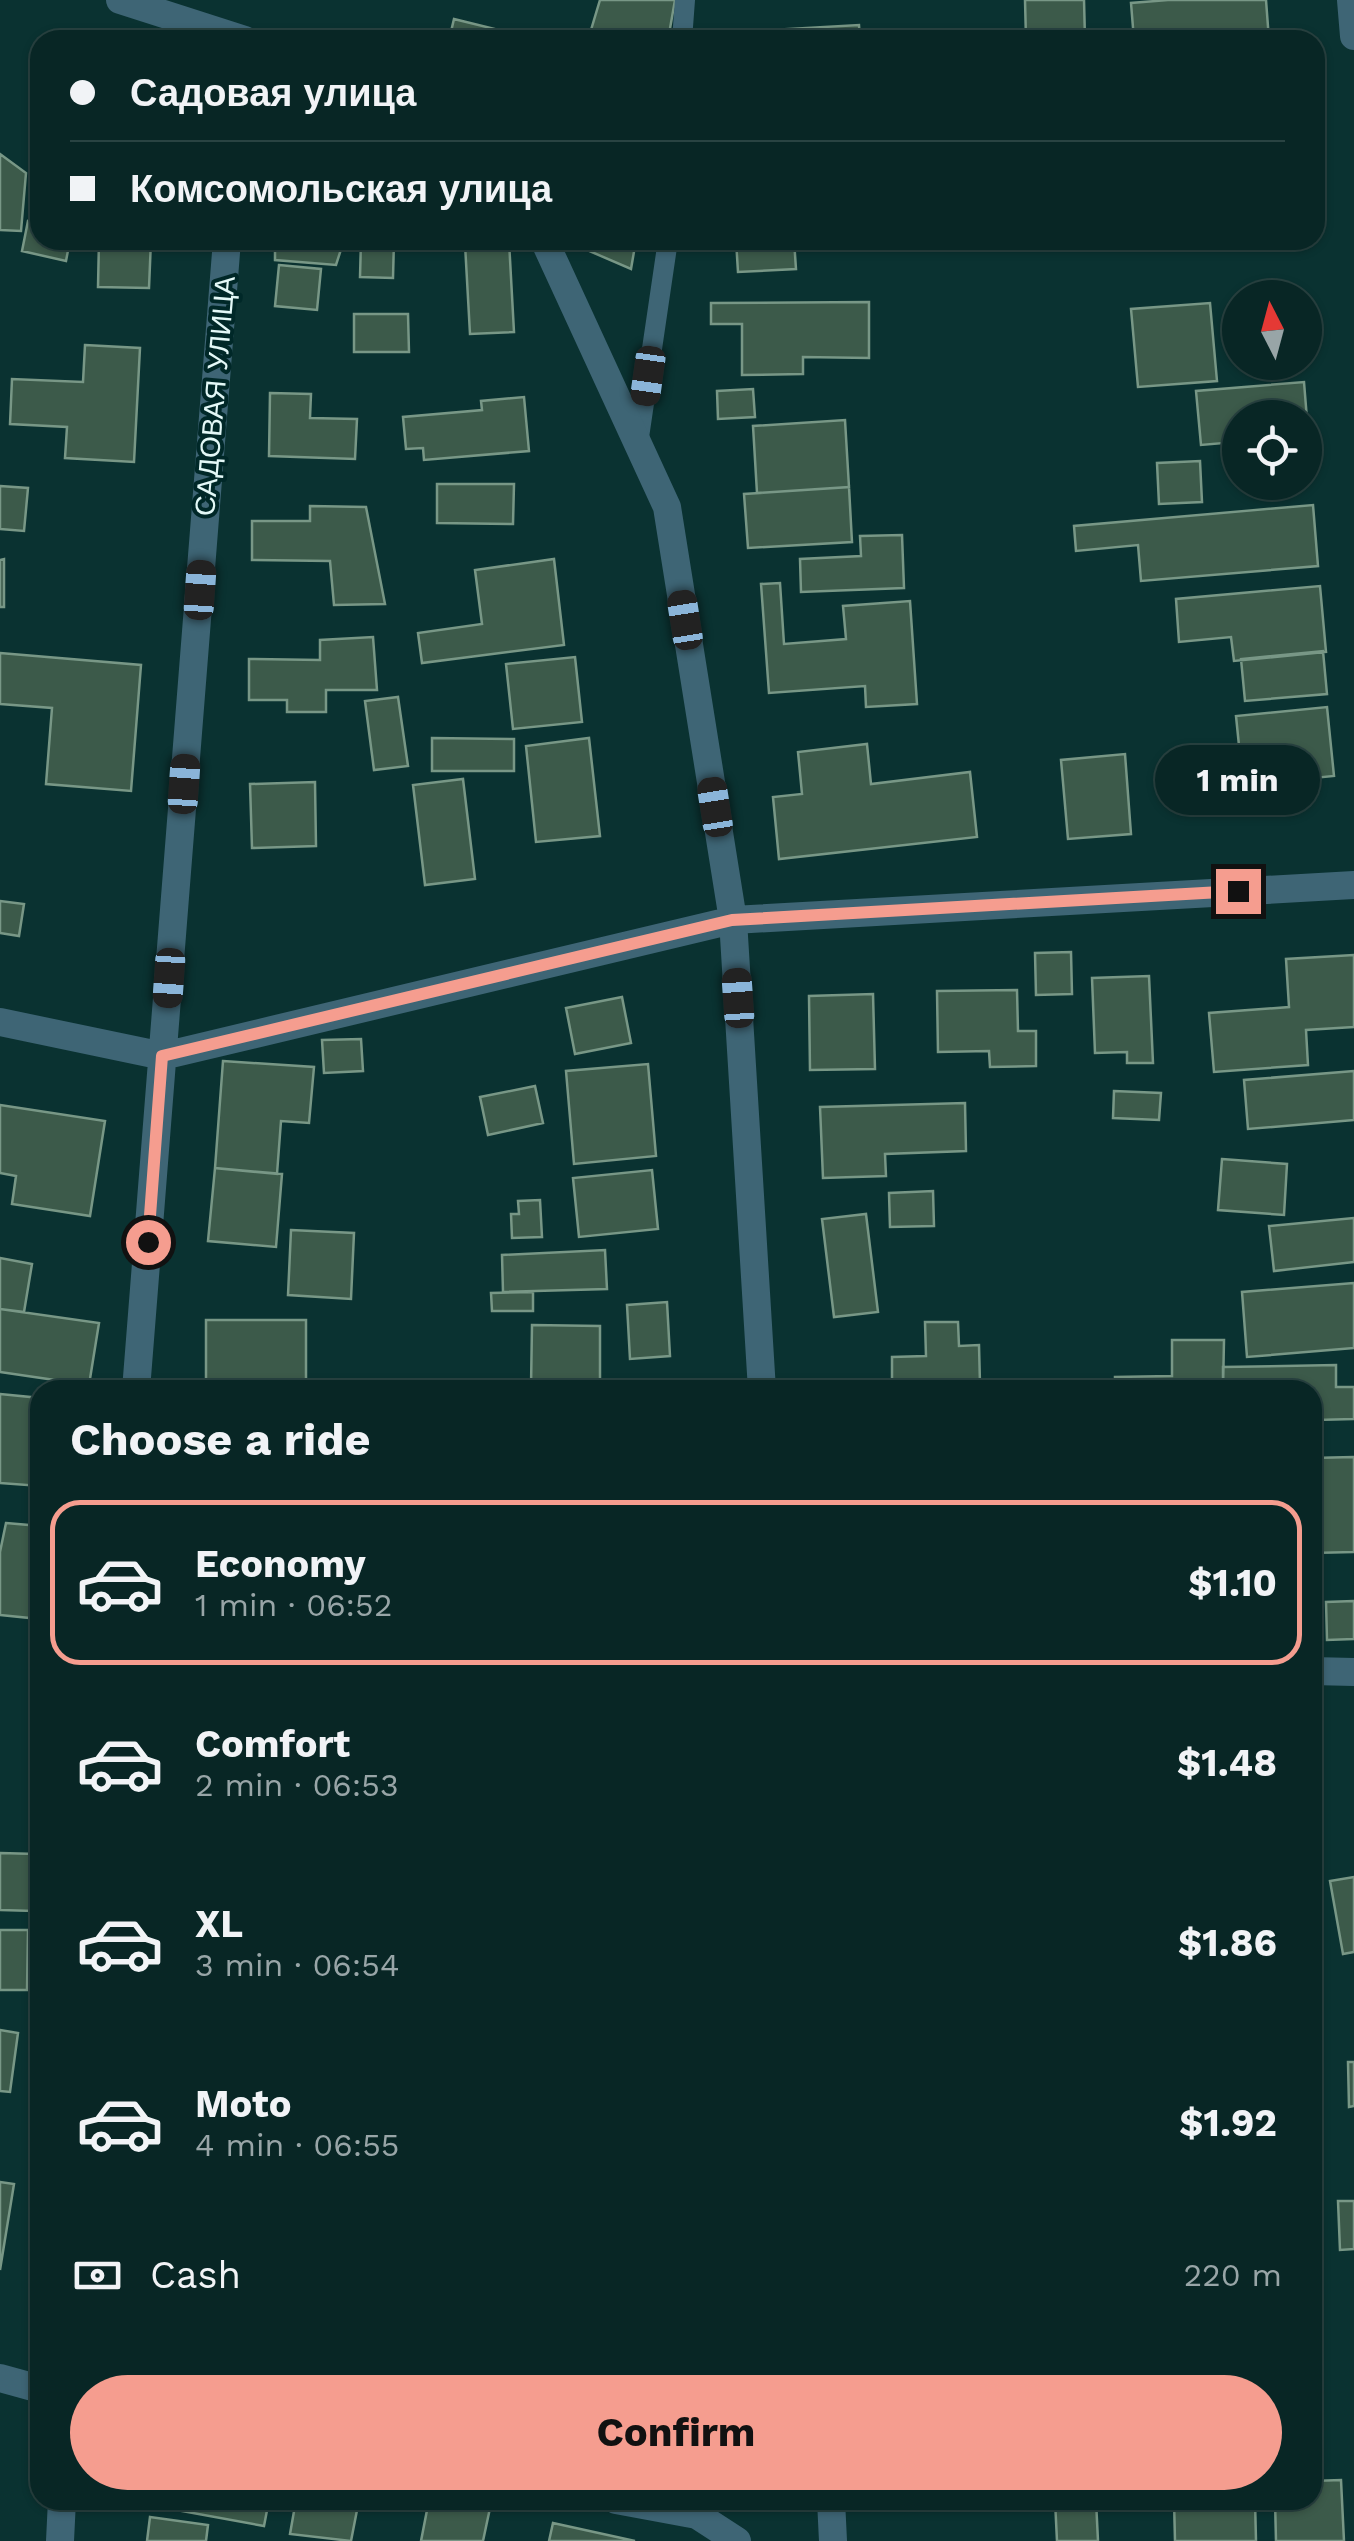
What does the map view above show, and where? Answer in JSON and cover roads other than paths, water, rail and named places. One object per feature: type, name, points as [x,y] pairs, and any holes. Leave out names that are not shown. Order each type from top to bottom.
[{"type":"street","points":[[120,0],[213,30]]},
{"type":"street","points":[[1351,0],[1354,36]]},
{"type":"street","name":"САДОВАЯ УЛИЦА","points":[[137,1380],[227,250]]},
{"type":"street","points":[[549,250],[667,507],[732,920],[761,1380]]},
{"type":"street","points":[[0,1022],[162,1056],[732,920],[1354,885]]},
{"type":"street","points":[[1322,1671],[1354,1672]]},
{"type":"street","points":[[0,2378],[30,2386]]},
{"type":"street","points":[[60,2541],[62,2510]]},
{"type":"street","points":[[667,2510],[698,2516],[737,2541]]},
{"type":"street","points":[[831,2510],[833,2541]]},
{"type":"lane","points":[[683,30],[685,0]]},
{"type":"lane","points":[[638,444],[667,250]]}]
